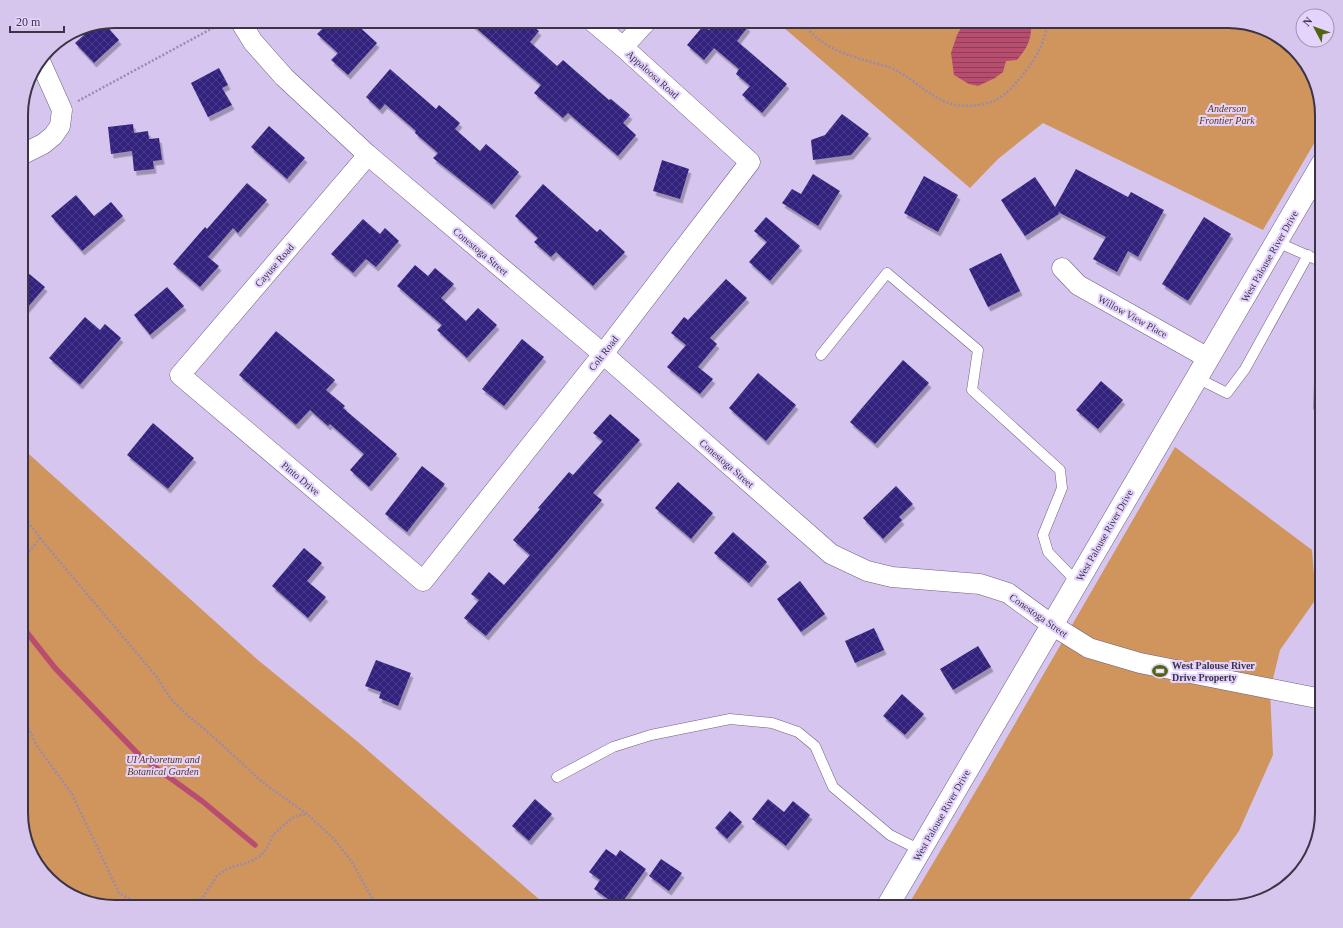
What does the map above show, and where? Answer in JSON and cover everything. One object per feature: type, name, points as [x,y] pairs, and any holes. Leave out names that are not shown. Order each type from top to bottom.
[{"type":"street","name":"Conestoga Street","points":[[244,28],[253,42],[284,78],[368,155],[603,354],[831,554],[867,571],[892,577],[980,584],[1008,593],[1052,625],[1089,648],[1140,663],[1315,698]]},
{"type":"street","name":"Appaloosa Road","points":[[600,28],[713,128]]},
{"type":"street","points":[[623,47],[641,28]]},
{"type":"street","points":[[28,152],[43,144],[53,136],[60,126],[62,110],[43,67]]},
{"type":"street","name":"Colt Road","points":[[423,581],[603,354],[750,162],[713,128]]},
{"type":"street","name":"Cayuse Road","points":[[180,375],[368,155]]},
{"type":"street","name":"West Palouse River Drive","points":[[891,900],[1315,176]]},
{"type":"street","name":"Willow View Place","points":[[1062,268],[1078,285],[1208,358]]},
{"type":"street","name":"Pinto Drive","points":[[180,375],[423,581]]},
{"type":"lane","points":[[1277,242],[1315,258]]},
{"type":"lane","points":[[1197,378],[1227,393],[1245,369],[1308,255]]},
{"type":"lane","points":[[821,355],[887,273],[978,350],[972,390],[1060,470],[1062,488],[1043,535],[1048,552],[1077,582]]},
{"type":"lane","points":[[557,777],[613,747],[651,735],[730,719],[772,723],[798,732],[815,746],[833,787],[890,835],[920,850]]},
{"type":"path","points":[[62,110],[213,28]]},
{"type":"path","points":[[808,28],[819,40],[830,46],[852,56],[888,67],[903,74],[937,98],[950,103],[962,105],[986,104],[997,100],[1016,83],[1032,62],[1043,42],[1047,28]]},
{"type":"path","points":[[28,522],[40,538],[156,676],[171,699],[184,713],[218,741],[262,782],[307,814],[334,839],[352,862],[373,900]]},
{"type":"path","points":[[28,553],[40,538]]},
{"type":"path","points":[[28,727],[38,746],[72,794],[119,893],[132,900]]},
{"type":"path","points":[[198,900],[208,891],[211,883],[217,876],[225,870],[247,863],[259,857],[267,848],[273,836],[287,822],[296,816],[307,814]]},
{"type":"green space","name":"Anderson Frontier Park","points":[[784,28],[1239,29],[1250,31],[1266,37],[1285,50],[1300,67],[1310,87],[1314,104],[1315,142],[1263,230],[1043,123],[998,159],[970,188]]},
{"type":"green space","name":"West Palouse River Drive Property","points":[[1175,447],[1312,550],[1315,600],[1280,650],[1270,691],[1273,755],[1239,831],[1188,900],[911,900]]},
{"type":"green space","name":"UI Arboretum and Botanical Garden","points":[[28,453],[258,660],[358,742],[540,900],[115,900],[87,895],[62,882],[46,866],[40,856],[31,835],[28,819]]},
{"type":"shaded area","points":[[961,28],[1031,28],[1027,47],[1017,60],[1006,61],[1003,72],[995,78],[978,86],[969,84],[954,75],[951,53]]},
{"type":"building","points":[[108,28],[119,40],[94,63],[75,43],[84,35],[93,31]]},
{"type":"building","points":[[323,28],[361,28],[377,43],[348,75],[331,60],[338,53],[317,34]]},
{"type":"building","points":[[476,28],[535,28],[539,31],[530,42],[557,66],[563,60],[609,100],[611,99],[630,115],[623,123],[636,135],[618,156],[568,113],[563,118],[534,93],[541,85]]},
{"type":"building","points":[[701,28],[707,28],[709,30],[711,28],[747,28],[737,41],[787,84],[762,113],[742,95],[750,86],[736,74],[739,69],[714,48],[704,60],[687,45]]},
{"type":"building","points":[[219,68],[228,85],[222,88],[232,105],[208,117],[191,83]]},
{"type":"building","points":[[390,69],[436,109],[439,105],[460,123],[455,129],[480,151],[486,144],[519,172],[492,205],[433,158],[438,153],[415,133],[416,131],[385,104],[380,110],[366,97]]},
{"type":"building","points":[[842,114],[869,134],[851,155],[813,160],[811,140],[825,135]]},
{"type":"building","points":[[133,124],[134,133],[148,131],[149,139],[159,138],[162,160],[153,161],[154,169],[134,171],[132,151],[111,154],[108,127]]},
{"type":"building","points":[[269,126],[305,158],[287,179],[251,147]]},
{"type":"building","points":[[662,160],[689,169],[680,199],[653,191]]},
{"type":"building","points":[[1076,169],[1128,197],[1131,192],[1164,210],[1138,257],[1128,251],[1117,272],[1093,259],[1106,237],[1058,212],[1059,214],[1025,236],[1001,200],[1035,177],[1055,207]]},
{"type":"building","points":[[813,174],[840,191],[818,226],[782,203],[792,189],[801,194]]},
{"type":"building","points":[[924,176],[958,195],[938,232],[904,213]]},
{"type":"building","points":[[247,183],[267,200],[238,233],[233,228],[208,257],[219,266],[200,287],[173,264],[205,227],[207,229]]},
{"type":"building","points":[[543,184],[597,232],[600,229],[625,252],[593,286],[556,252],[551,257],[534,242],[538,238],[515,216]]},
{"type":"building","points":[[76,195],[94,216],[111,202],[123,216],[82,251],[51,216]]},
{"type":"building","points":[[766,217],[800,246],[770,281],[749,262],[767,242],[754,231]]},
{"type":"building","points":[[1204,217],[1231,234],[1188,301],[1162,284]]},
{"type":"building","points":[[363,219],[380,234],[385,228],[399,241],[376,267],[366,259],[353,273],[331,254]]},
{"type":"building","points":[[1001,253],[1020,291],[988,307],[969,269]]},
{"type":"building","points":[[415,265],[428,276],[435,268],[454,284],[441,298],[466,321],[478,308],[497,325],[467,358],[437,330],[442,325],[397,286]]},
{"type":"building","points":[[28,273],[45,287],[28,307]]},
{"type":"building","points":[[726,279],[747,298],[710,338],[717,344],[698,367],[713,379],[700,394],[667,367],[686,345],[671,333],[684,317],[688,320]]},
{"type":"building","points":[[167,287],[184,306],[150,335],[134,315]]},
{"type":"building","points":[[85,317],[100,330],[105,324],[121,338],[80,385],[49,358]]},
{"type":"building","points":[[276,331],[335,380],[326,390],[345,406],[343,408],[397,454],[369,487],[350,470],[364,454],[330,424],[328,426],[310,410],[296,425],[239,375]]},
{"type":"building","points":[[522,339],[544,357],[504,406],[482,389]]},
{"type":"building","points":[[903,360],[929,383],[875,444],[850,422]]},
{"type":"building","points":[[758,373],[796,405],[766,441],[729,408]]},
{"type":"building","points":[[1101,381],[1123,400],[1098,429],[1076,410]]},
{"type":"building","points":[[610,414],[640,440],[593,493],[602,500],[486,636],[464,618],[479,600],[471,594],[489,572],[504,585],[530,555],[513,540],[569,472],[573,475],[603,441],[593,433]]},
{"type":"building","points":[[153,423],[194,458],[168,489],[127,455]]},
{"type":"building","points":[[422,466],[445,484],[407,532],[385,514]]},
{"type":"building","points":[[678,482],[713,513],[691,539],[655,508]]},
{"type":"building","points":[[896,486],[913,504],[899,517],[902,520],[883,539],[863,518]]},
{"type":"building","points":[[733,532],[767,562],[749,583],[714,553]]},
{"type":"building","points":[[304,548],[322,563],[307,581],[326,597],[308,618],[272,586]]},
{"type":"building","points":[[800,581],[825,614],[801,632],[777,599]]},
{"type":"building","points":[[874,628],[884,650],[855,663],[845,641]]},
{"type":"building","points":[[978,646],[991,667],[953,690],[940,669]]},
{"type":"building","points":[[376,660],[411,673],[398,706],[379,698],[381,692],[365,686]]},
{"type":"building","points":[[902,694],[924,714],[905,735],[883,716]]},
{"type":"building","points":[[535,799],[552,814],[529,841],[512,826]]},
{"type":"building","points":[[768,799],[784,812],[793,801],[810,815],[786,846],[752,819]]},
{"type":"building","points":[[730,811],[742,822],[727,839],[715,828]]},
{"type":"building","points":[[606,849],[616,856],[620,850],[646,869],[624,900],[609,900],[594,889],[600,880],[589,872]]},
{"type":"building","points":[[661,859],[682,873],[669,891],[649,876]]},
{"type":"waterway","points":[[28,634],[55,668],[141,757],[202,801],[255,845]]},
{"type":"place","name":"West Palouse River Drive Property","points":[[1160,671]]}]
